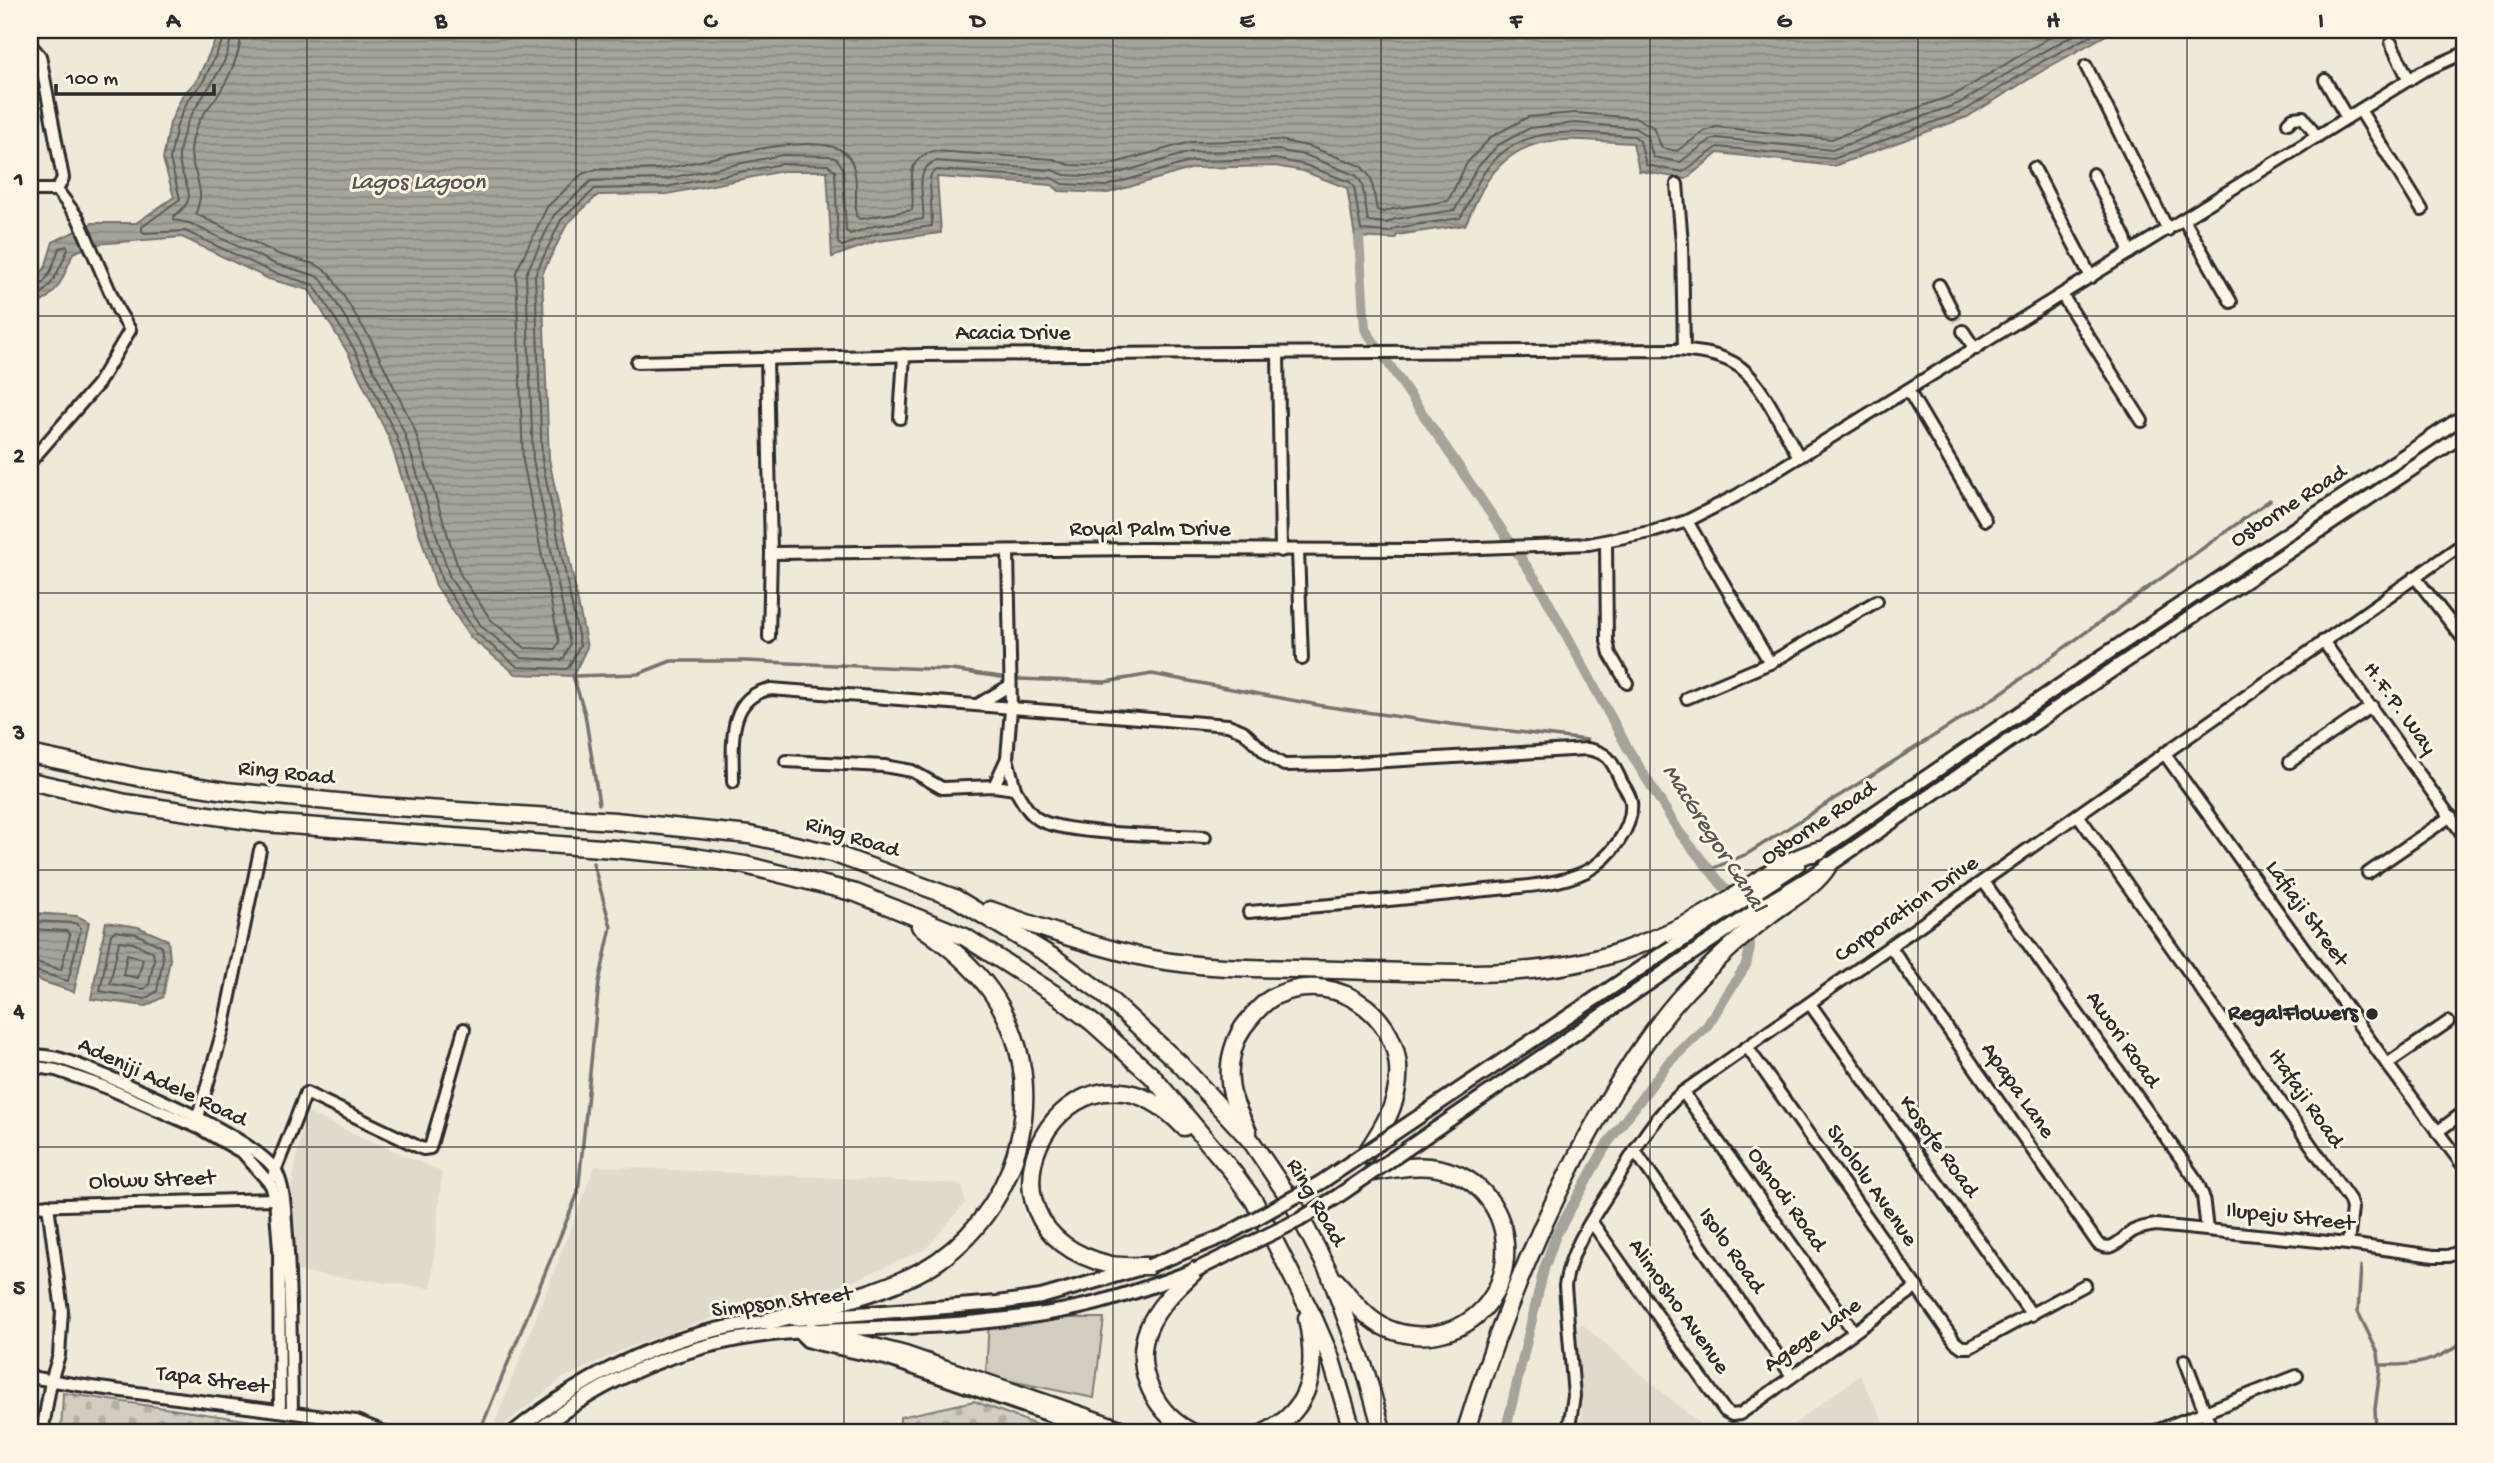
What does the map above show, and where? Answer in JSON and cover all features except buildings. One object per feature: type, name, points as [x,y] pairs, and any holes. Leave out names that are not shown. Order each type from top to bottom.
[{"type":"highway","name":"Ring Road","points":[[30,754],[142,778],[226,791],[379,806],[615,821],[721,831],[794,844],[875,867],[955,898],[1056,959],[1100,991],[1180,1064],[1251,1141],[1294,1205],[1330,1274],[1366,1373],[1383,1433]]},
{"type":"highway","points":[[30,781],[126,803],[264,823],[614,849],[745,865],[820,882],[892,906],[965,937],[1059,997],[1093,1023],[1152,1076],[1212,1147],[1254,1201],[1287,1262],[1330,1356],[1353,1433]]},
{"type":"highway","points":[[955,898],[1082,942],[1167,961],[1220,967],[1457,972],[1537,969],[1619,952],[1713,915],[1798,856],[1820,850]]},
{"type":"highway","points":[[1465,1433],[1513,1296],[1577,1154],[1627,1070],[1664,1017],[1729,938],[1770,907],[1820,879],[1828,866]]},
{"type":"highway","points":[[769,1321],[914,1276],[939,1260],[962,1241],[984,1216],[1001,1190],[1015,1158],[1024,1122],[1023,1069],[1006,1016],[991,992],[960,955],[892,906]]},
{"type":"highway","points":[[1251,1141],[1233,1096],[1230,1081],[1231,1059],[1237,1039],[1259,1009],[1274,997],[1295,990],[1333,991],[1351,998],[1381,1020],[1390,1034],[1397,1056],[1396,1092],[1383,1127],[1365,1155]]},
{"type":"highway","points":[[1149,1266],[1114,1266],[1076,1253],[1058,1238],[1040,1217],[1032,1190],[1033,1159],[1046,1128],[1072,1104],[1087,1097],[1108,1092],[1129,1093],[1150,1100],[1173,1115],[1195,1138],[1212,1147]]},
{"type":"highway","points":[[1330,1274],[1360,1309],[1385,1327],[1423,1337],[1448,1332],[1465,1324],[1483,1310],[1495,1294],[1504,1273],[1507,1249],[1503,1229],[1488,1198],[1475,1185],[1438,1168],[1413,1167],[1373,1172]]},
{"type":"highway","points":[[1194,1433],[1172,1421],[1161,1407],[1149,1389],[1143,1357],[1145,1336],[1154,1317],[1167,1298],[1196,1270]]},
{"type":"highway","points":[[1264,1433],[1282,1422],[1301,1402],[1313,1371],[1303,1299]]},
{"type":"highway","points":[[805,1332],[905,1355],[1132,1433]]},
{"type":"main road","name":"Osborne Road","points":[[1820,850],[2123,642],[2464,416]]},
{"type":"main road","name":"Osborne Road","points":[[1828,866],[2099,679],[2464,435]]},
{"type":"main road","points":[[1149,1266],[1192,1250],[1251,1222],[1365,1155],[1672,947],[1713,915]]},
{"type":"main road","points":[[535,1433],[598,1388],[641,1367],[689,1350],[742,1338],[954,1324],[1049,1313],[1097,1303],[1196,1270],[1300,1220],[1684,959],[1729,938]]},
{"type":"main road","name":"Simpson Street","points":[[513,1433],[580,1384],[640,1354],[676,1340],[730,1326],[769,1321],[956,1307],[1041,1297],[1149,1266]]},
{"type":"street","points":[[2391,43],[2409,80]]},
{"type":"street","points":[[30,44],[40,56],[61,164],[63,178],[57,190]]},
{"type":"street","name":"Royal Palm Drive","points":[[771,552],[1424,550],[1606,542],[1655,531],[1687,521],[1737,496],[2409,80],[2451,57],[2464,53]]},
{"type":"street","points":[[2086,66],[2168,230]]},
{"type":"street","points":[[2325,80],[2347,118]]},
{"type":"street","points":[[2360,110],[2422,210]]},
{"type":"street","points":[[2288,123],[2293,118],[2303,117],[2317,137]]},
{"type":"street","points":[[2034,168],[2091,277]]},
{"type":"street","points":[[2093,174],[2125,238],[2129,253]]},
{"type":"street","points":[[1677,184],[1682,243],[1684,350]]},
{"type":"street","points":[[30,192],[57,190]]},
{"type":"street","points":[[30,462],[98,384],[130,330],[81,223],[57,190]]},
{"type":"street","points":[[2184,220],[2231,302]]},
{"type":"street","points":[[1939,285],[1953,312]]},
{"type":"street","points":[[2062,295],[2142,421]]},
{"type":"street","points":[[1963,331],[1975,349]]},
{"type":"street","name":"Acacia Drive","points":[[637,362],[904,355],[1684,350],[1714,355],[1741,368],[1756,383],[1799,457]]},
{"type":"street","points":[[1278,353],[1281,551]]},
{"type":"street","points":[[900,418],[904,355]]},
{"type":"street","points":[[767,358],[771,552],[769,637]]},
{"type":"street","points":[[1908,390],[1985,520]]},
{"type":"street","points":[[1687,521],[1770,663]]},
{"type":"street","points":[[1606,542],[1607,641],[1610,654],[1627,684]]},
{"type":"street","name":"Corporation Drive","points":[[1568,1433],[1574,1396],[1565,1286],[1567,1270],[1591,1221],[1657,1117],[1683,1092],[1746,1047],[2464,543]]},
{"type":"street","points":[[1298,551],[1302,659]]},
{"type":"street","points":[[1008,552],[1011,709],[1007,758],[1015,789],[1035,818],[1050,825],[1074,829],[1205,837]]},
{"type":"street","points":[[2415,577],[2464,640]]},
{"type":"street","points":[[1686,698],[1770,663],[1877,601]]},
{"type":"street","name":"H.F.P. Way","points":[[2323,641],[2464,836]]},
{"type":"street","points":[[979,704],[1009,686]]},
{"type":"street","points":[[733,782],[733,735],[741,706],[757,691],[771,689],[1228,724],[1244,731],[1284,765],[1587,749],[1602,751],[1609,757],[1631,799],[1629,822],[1604,859],[1587,870],[1564,879],[1540,885],[1249,912]]},
{"type":"street","points":[[2290,762],[2372,706]]},
{"type":"street","name":"Lafiaji Street","points":[[2164,753],[2464,1167]]},
{"type":"street","points":[[994,786],[1007,758]]},
{"type":"street","points":[[786,761],[884,766],[912,771],[942,788],[994,786],[1015,789]]},
{"type":"street","name":"Itafaji Road","points":[[2078,816],[2349,1199],[2352,1208],[2348,1244]]},
{"type":"street","points":[[2368,873],[2451,816]]},
{"type":"street","points":[[198,1117],[223,1030],[260,850]]},
{"type":"street","name":"Awori Road","points":[[1984,882],[2197,1181],[2203,1196],[2207,1230]]},
{"type":"street","name":"Apapa Lane","points":[[1891,946],[2098,1244],[2109,1247],[2117,1245]]},
{"type":"street","name":"Kosofe Road","points":[[1810,1004],[2032,1315]]},
{"type":"street","points":[[2387,1064],[2448,1022]]},
{"type":"street","points":[[271,1185],[306,1093],[427,1150],[430,1148],[464,1029]]},
{"type":"street","name":"Shololu Avenue","points":[[1746,1047],[1955,1342],[1962,1347],[1969,1347],[2032,1315]]},
{"type":"street","name":"Adeniji Adele Road","points":[[30,1055],[59,1059],[94,1071],[198,1117],[246,1144],[275,1170]]},
{"type":"street","name":"Adeniji Adele Road","points":[[30,1066],[56,1070],[105,1087],[201,1129],[243,1153],[271,1185],[275,1199],[279,1249],[280,1411]]},
{"type":"street","name":"Oshodi Road","points":[[1683,1092],[1854,1332]]},
{"type":"street","points":[[2437,1132],[2464,1112]]},
{"type":"street","name":"Isolo Road","points":[[1635,1151],[1792,1376]]},
{"type":"street","points":[[275,1170],[283,1190],[285,1218],[292,1412]]},
{"type":"street","name":"Olowu Street","points":[[30,1206],[275,1199]]},
{"type":"street","points":[[42,1433],[58,1354],[62,1311],[48,1205]]},
{"type":"street","name":"Alimosho Avenue","points":[[1591,1221],[1725,1411],[1732,1415]]},
{"type":"street","name":"Ilupeju Street","points":[[2117,1245],[2131,1232],[2156,1225],[2348,1244],[2434,1256],[2448,1256],[2464,1250]]},
{"type":"street","points":[[2032,1315],[2085,1285]]},
{"type":"street","name":"Agege Lane","points":[[1732,1415],[1740,1414],[1917,1287]]},
{"type":"street","points":[[805,1332],[807,1341],[886,1359],[1100,1433]]},
{"type":"street","points":[[2185,1360],[2213,1433]]},
{"type":"street","points":[[2151,1433],[2297,1376]]},
{"type":"street","name":"Tapa Street","points":[[30,1377],[356,1421],[387,1433]]},
{"type":"shaded area","points":[[305,1112],[442,1172],[431,1288],[297,1272],[290,1196]]},
{"type":"shaded area","points":[[595,1166],[962,1184],[965,1203],[926,1249],[856,1280],[781,1306],[711,1318],[629,1347],[563,1378],[491,1433]]},
{"type":"shaded area","points":[[1582,1324],[1711,1433],[1576,1433],[1582,1418],[1577,1329]]},
{"type":"shaded area","points":[[1860,1375],[1889,1433],[1782,1433]]},
{"type":"green space","points":[[989,1318],[1104,1318],[1094,1398],[986,1376]]},
{"type":"green space","points":[[63,1393],[334,1433],[61,1433]]},
{"type":"green space","points":[[974,1401],[1037,1425],[1040,1433],[900,1433],[900,1417]]},
{"type":"water","name":"Lagos Lagoon","points":[[191,30],[2115,30],[1967,117],[1834,166],[1718,153],[1686,179],[1639,171],[1633,143],[1555,140],[1520,150],[1505,161],[1486,182],[1465,225],[1397,235],[1395,239],[1355,237],[1347,188],[1303,171],[1275,166],[1194,168],[1108,193],[1059,191],[1052,185],[937,177],[941,233],[877,241],[832,257],[827,171],[783,171],[667,194],[598,195],[567,224],[542,274],[549,459],[587,647],[573,676],[516,674],[471,638],[436,585],[389,438],[348,353],[309,290],[269,279],[182,237],[96,244],[73,253],[53,293],[30,309],[30,284],[45,268],[53,242],[92,223],[136,223],[174,197],[163,159],[170,123],[182,96],[197,80],[216,39]]},
{"type":"water","points":[[30,915],[77,916],[89,922],[74,992],[30,975]]},
{"type":"water","points":[[106,922],[138,927],[168,940],[170,959],[163,997],[146,1006],[91,999]]},
{"type":"waterway","name":"MacGregor Canal","points":[[1359,238],[1365,329],[1538,583],[1627,747],[1680,833],[1735,901]]},
{"type":"waterway","points":[[1709,870],[1747,854],[1997,696],[2270,500]]},
{"type":"waterway","points":[[599,804],[585,714],[573,676],[638,674],[671,661],[745,661],[952,670],[1001,677]]},
{"type":"waterway","points":[[1018,679],[1105,682],[1152,674],[1323,706],[1587,740]]},
{"type":"waterway","points":[[479,1433],[578,1193],[599,982],[611,927],[593,863]]},
{"type":"waterway","name":"MacGregor Canal","points":[[1505,1433],[1544,1269],[1556,1235],[1607,1144],[1668,1063],[1707,1026],[1746,965],[1750,948],[1749,928]]},
{"type":"waterway","points":[[2361,1266],[2358,1312],[2378,1353],[2380,1370],[2375,1409],[2376,1433]]},
{"type":"waterway","points":[[2381,1365],[2405,1365],[2425,1361],[2464,1342]]},
{"type":"tunnel","points":[[1953,312],[1963,331]]},
{"type":"place","name":"RegalFlowers","points":[[2372,1014]]}]
